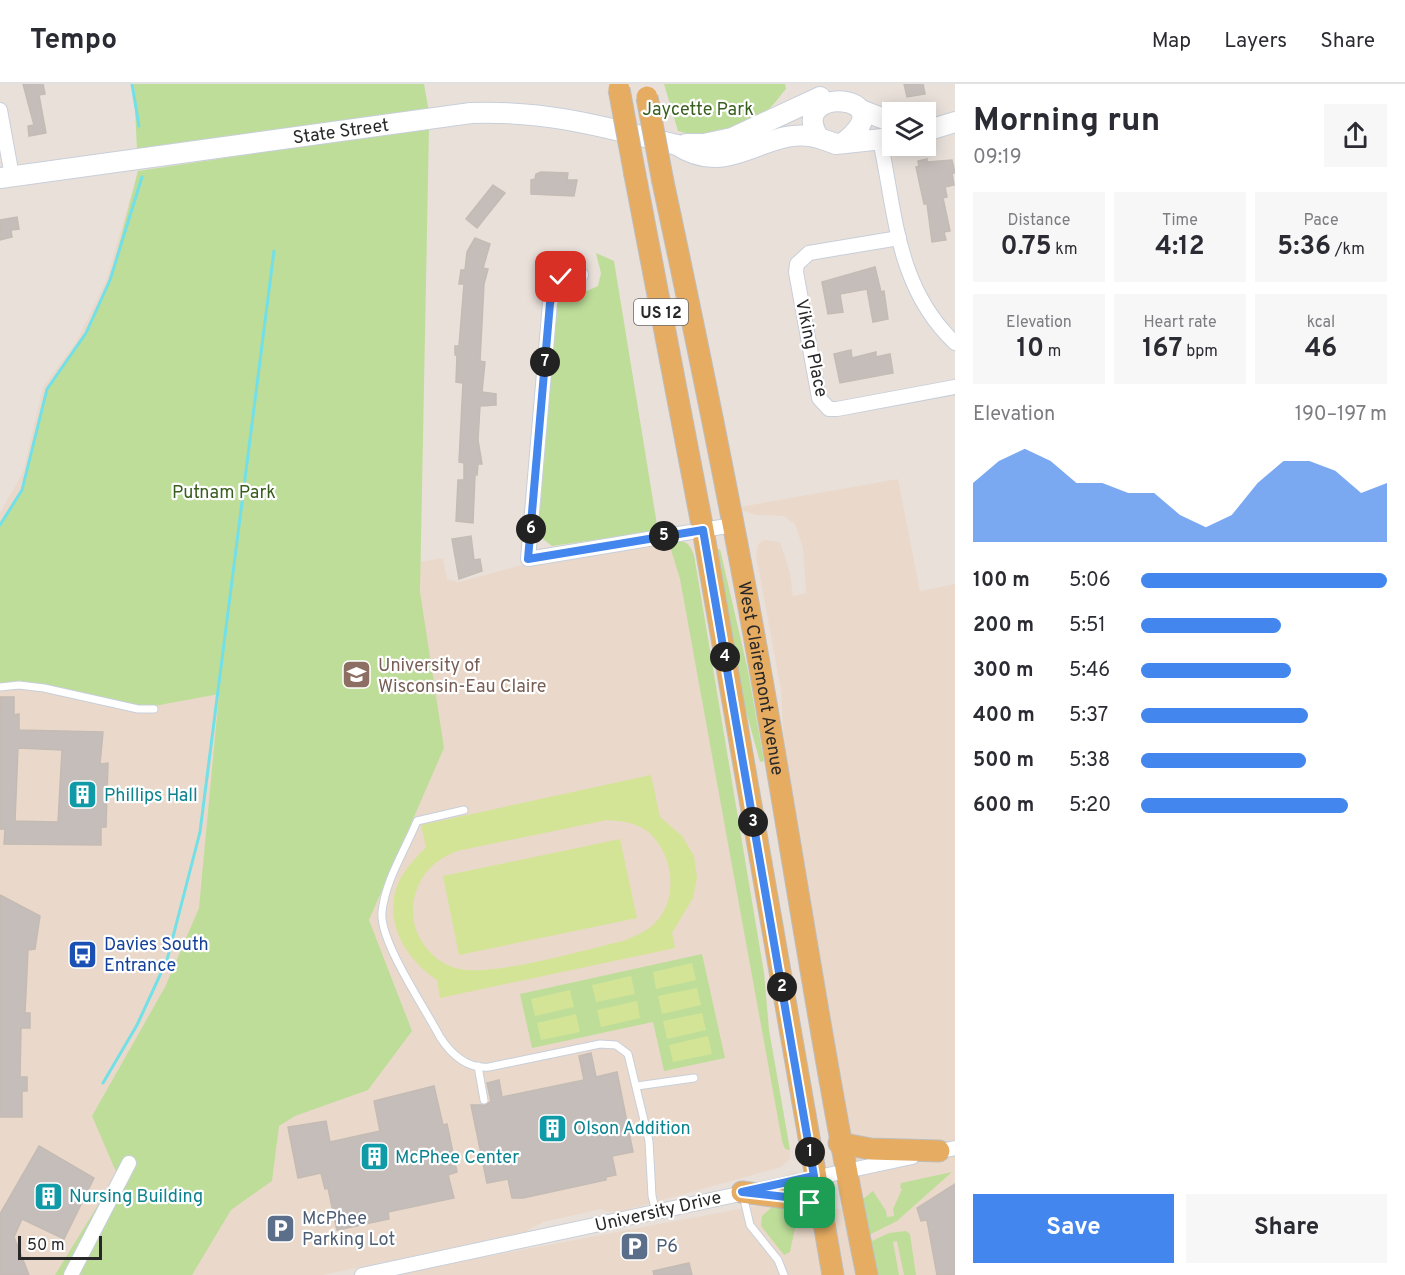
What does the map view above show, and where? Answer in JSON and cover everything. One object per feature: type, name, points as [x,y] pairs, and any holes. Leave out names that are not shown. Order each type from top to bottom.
[{"type":"main road","points":[[843,143],[856,132],[860,107],[858,84]]},
{"type":"main road","name":"West Clairemont Avenue","points":[[619,86],[703,530],[833,1275]]},
{"type":"main road","points":[[882,117],[860,107],[847,93],[823,89],[816,104],[814,121],[819,138],[830,144],[882,139]]},
{"type":"main road","name":"State Street","points":[[677,146],[719,142],[754,128],[823,89]]},
{"type":"main road","name":"West Clairemont Avenue","points":[[646,90],[734,525],[766,700],[839,1143],[867,1275]]},
{"type":"main road","name":"State Street","points":[[6,177],[471,112],[534,113],[562,117],[677,146],[691,154],[715,157],[753,150],[788,135],[797,134],[819,138]]},
{"type":"main road","points":[[839,1143],[871,1149],[947,1150]]},
{"type":"main road","points":[[814,1176],[829,1188],[846,1275]]},
{"type":"main road","points":[[742,1192],[802,1200],[814,1207],[823,1221]]},
{"type":"street","points":[[0,110],[6,177]]},
{"type":"street","points":[[888,156],[899,238],[905,265],[920,300],[930,316],[955,343]]},
{"type":"street","name":"Viking Place","points":[[899,238],[809,253],[797,264],[796,272],[819,398],[830,409],[837,409],[955,387]]},
{"type":"street","points":[[582,275],[561,277],[555,286],[550,303],[528,559],[734,525]]},
{"type":"street","name":"University Drive","points":[[362,1275],[814,1176],[947,1150]]},
{"type":"street","points":[[71,1275],[129,1163]]},
{"type":"lane","points":[[0,687],[38,687],[138,709],[154,709]]},
{"type":"lane","points":[[464,810],[417,821],[388,886],[382,912],[382,929],[391,951],[448,1051],[478,1066],[489,1067],[589,1045],[615,1045],[628,1054],[649,1141],[652,1196],[656,1212]]},
{"type":"lane","points":[[478,1066],[484,1100]]},
{"type":"lane","points":[[637,1086],[694,1078]]},
{"type":"lane","points":[[742,1192],[750,1225],[774,1254],[784,1275]]},
{"type":"shaded area","name":"University of Wisconsin-Eau Claire","points":[[138,171],[420,562],[443,558],[447,579],[459,582],[518,566],[674,540],[688,543],[691,547],[764,973],[769,1030],[790,1150],[790,1159],[781,1167],[627,1210],[608,1212],[601,1209],[543,1222],[525,1232],[323,1275],[0,1275],[0,513],[23,472],[43,387],[76,342],[106,281]]},
{"type":"shaded area","points":[[898,479],[920,591],[955,584],[955,1275],[389,1275],[771,1203],[810,1213],[863,1205],[784,751],[781,690],[756,555],[758,544],[764,540],[780,542],[790,573],[793,596],[806,593],[803,548],[795,524],[784,516],[756,515],[740,507]]},
{"type":"green space","points":[[134,84],[424,84],[429,112],[137,151]]},
{"type":"green space","name":"Jaycette Park","points":[[664,84],[785,84],[786,89],[771,107],[739,127],[702,134],[678,131]]},
{"type":"green space","name":"Putnam Park","points":[[429,127],[420,592],[444,748],[369,920],[412,1031],[368,1090],[295,1116],[279,1126],[272,1181],[231,1210],[192,1275],[55,1275],[117,1174],[92,1116],[165,987],[199,908],[219,694],[138,709],[58,690],[0,687],[0,522],[22,490],[47,389],[86,333],[110,280],[138,171]]},
{"type":"green space","points":[[596,253],[614,261],[658,531],[552,546],[538,535],[535,525],[557,295],[560,291],[587,291],[598,286],[601,273]]},
{"type":"green space","points":[[668,540],[684,542],[694,555],[764,973],[769,1030],[790,1150],[785,1149],[782,1141],[680,579]]},
{"type":"green space","points":[[720,549],[748,671],[764,761],[760,762],[738,682],[716,550]]},
{"type":"green space","points":[[651,775],[660,817],[682,836],[694,856],[697,878],[693,898],[672,933],[675,948],[440,998],[437,980],[408,953],[396,929],[394,916],[393,903],[398,883],[426,847],[421,825]],"holes":[[[607,820],[632,824],[647,831],[656,840],[668,863],[670,876],[668,901],[663,913],[648,929],[623,941],[540,961],[495,969],[460,969],[448,965],[432,955],[424,945],[415,926],[414,900],[424,876],[441,859],[457,851]]]},
{"type":"green space","points":[[620,839],[637,918],[459,955],[443,876]]},
{"type":"green space","points":[[702,954],[725,1058],[664,1071],[653,1022],[532,1048],[520,994]]},
{"type":"green space","points":[[692,963],[696,980],[656,989],[653,972]]},
{"type":"green space","points":[[631,976],[635,994],[596,1002],[592,985]]},
{"type":"green space","points":[[697,988],[701,1005],[662,1014],[658,996]]},
{"type":"green space","points":[[570,990],[574,1007],[535,1016],[531,999]]},
{"type":"green space","points":[[637,1001],[640,1018],[601,1027],[597,1010]]},
{"type":"green space","points":[[702,1013],[706,1030],[667,1039],[663,1021]]},
{"type":"green space","points":[[576,1014],[580,1032],[541,1040],[537,1023]]},
{"type":"green space","points":[[708,1036],[712,1054],[673,1062],[669,1045]]},
{"type":"green space","points":[[952,1172],[897,1221],[869,1235],[863,1199],[873,1191],[886,1211],[887,1217],[894,1216],[893,1209],[902,1189],[900,1188],[901,1183]]},
{"type":"green space","points":[[772,1207],[799,1209],[790,1252],[784,1255],[761,1226],[762,1216]]},
{"type":"green space","points":[[906,1231],[910,1234],[916,1275],[904,1275],[897,1241],[893,1242],[899,1275],[876,1275],[870,1242],[889,1233]]},
{"type":"building","points":[[23,84],[43,84],[45,94],[39,95],[46,133],[29,136],[28,126],[34,125]]},
{"type":"building","points":[[904,84],[923,84],[925,94],[907,97]]},
{"type":"building","points":[[927,159],[927,162],[952,160],[955,173],[952,173],[954,185],[945,187],[947,197],[943,198],[950,231],[944,232],[946,240],[932,242],[927,204],[924,204],[916,167],[919,166],[918,161]]},
{"type":"building","points":[[541,172],[568,173],[567,180],[577,180],[574,196],[531,194],[531,180]]},
{"type":"building","points":[[493,185],[505,193],[477,228],[466,219]]},
{"type":"building","points":[[17,217],[19,229],[11,230],[12,237],[0,240],[0,220]]},
{"type":"building","points":[[475,238],[490,244],[483,268],[488,269],[484,284],[480,361],[485,362],[482,392],[496,394],[496,405],[480,406],[478,440],[482,464],[478,464],[477,475],[475,474],[473,523],[456,521],[458,480],[464,480],[464,463],[459,462],[463,383],[456,382],[455,346],[459,346],[464,284],[459,284],[461,270],[465,270],[467,252]]},
{"type":"building","points":[[875,267],[881,292],[884,291],[888,319],[873,322],[867,289],[840,294],[843,312],[828,314],[822,282]]},
{"type":"building","points":[[851,350],[852,358],[876,352],[876,357],[890,354],[893,373],[840,383],[834,354]]},
{"type":"building","points":[[471,536],[474,560],[480,559],[482,571],[459,579],[452,539]]},
{"type":"building","name":"Phillips Hall","points":[[0,697],[14,697],[14,715],[19,714],[19,730],[103,732],[100,764],[108,763],[106,827],[101,827],[101,845],[4,844],[5,829],[0,829]],"holes":[[[18,748],[62,750],[58,822],[15,821]]]},
{"type":"building","points":[[0,895],[40,916],[35,949],[28,950],[25,1013],[30,1013],[30,1028],[21,1028],[20,1077],[27,1077],[27,1091],[22,1091],[22,1117],[0,1117]]},
{"type":"building","name":"Olson Addition","points":[[591,1053],[596,1077],[617,1072],[633,1152],[612,1156],[616,1175],[606,1177],[606,1180],[523,1198],[512,1198],[508,1179],[487,1183],[471,1105],[486,1105],[491,1101],[487,1083],[499,1080],[502,1097],[584,1080],[579,1056]]},
{"type":"building","name":"McPhee Center","points":[[434,1086],[443,1125],[447,1124],[457,1172],[448,1175],[454,1198],[388,1212],[389,1219],[337,1230],[328,1188],[325,1189],[321,1173],[298,1178],[288,1127],[326,1121],[330,1142],[380,1131],[374,1101]]},
{"type":"building","name":"Nursing Building","points":[[39,1146],[94,1178],[64,1239],[22,1219],[14,1237],[29,1275],[0,1275],[0,1214]]},
{"type":"building","points":[[955,1184],[955,1275],[937,1275],[927,1220],[921,1221],[917,1208]]},
{"type":"building","points":[[689,1263],[692,1275],[654,1275],[653,1271]]},
{"type":"waterway","points":[[132,84],[139,126]]},
{"type":"waterway","points":[[0,525],[22,490],[47,389],[86,333],[110,280],[142,177]]},
{"type":"waterway","points":[[103,1083],[137,1025],[167,960],[200,832],[274,251]]},
{"type":"place","name":"University of Wisconsin-Eau Claire","points":[[357,675]]},
{"type":"place","name":"Phillips Hall","points":[[83,795]]},
{"type":"place","name":"Davies South Entrance","points":[[83,954]]},
{"type":"place","name":"Olson Addition","points":[[552,1128]]},
{"type":"place","name":"McPhee Center","points":[[374,1157]]},
{"type":"place","name":"Nursing Building","points":[[48,1196]]},
{"type":"place","name":"McPhee Parking Lot","points":[[281,1228]]},
{"type":"place","name":"P6","points":[[635,1246]]},
{"type":"route","points":[[561,277],[555,286],[550,303],[528,559],[703,530],[814,1176],[742,1192],[795,1198],[810,1203]]}]
